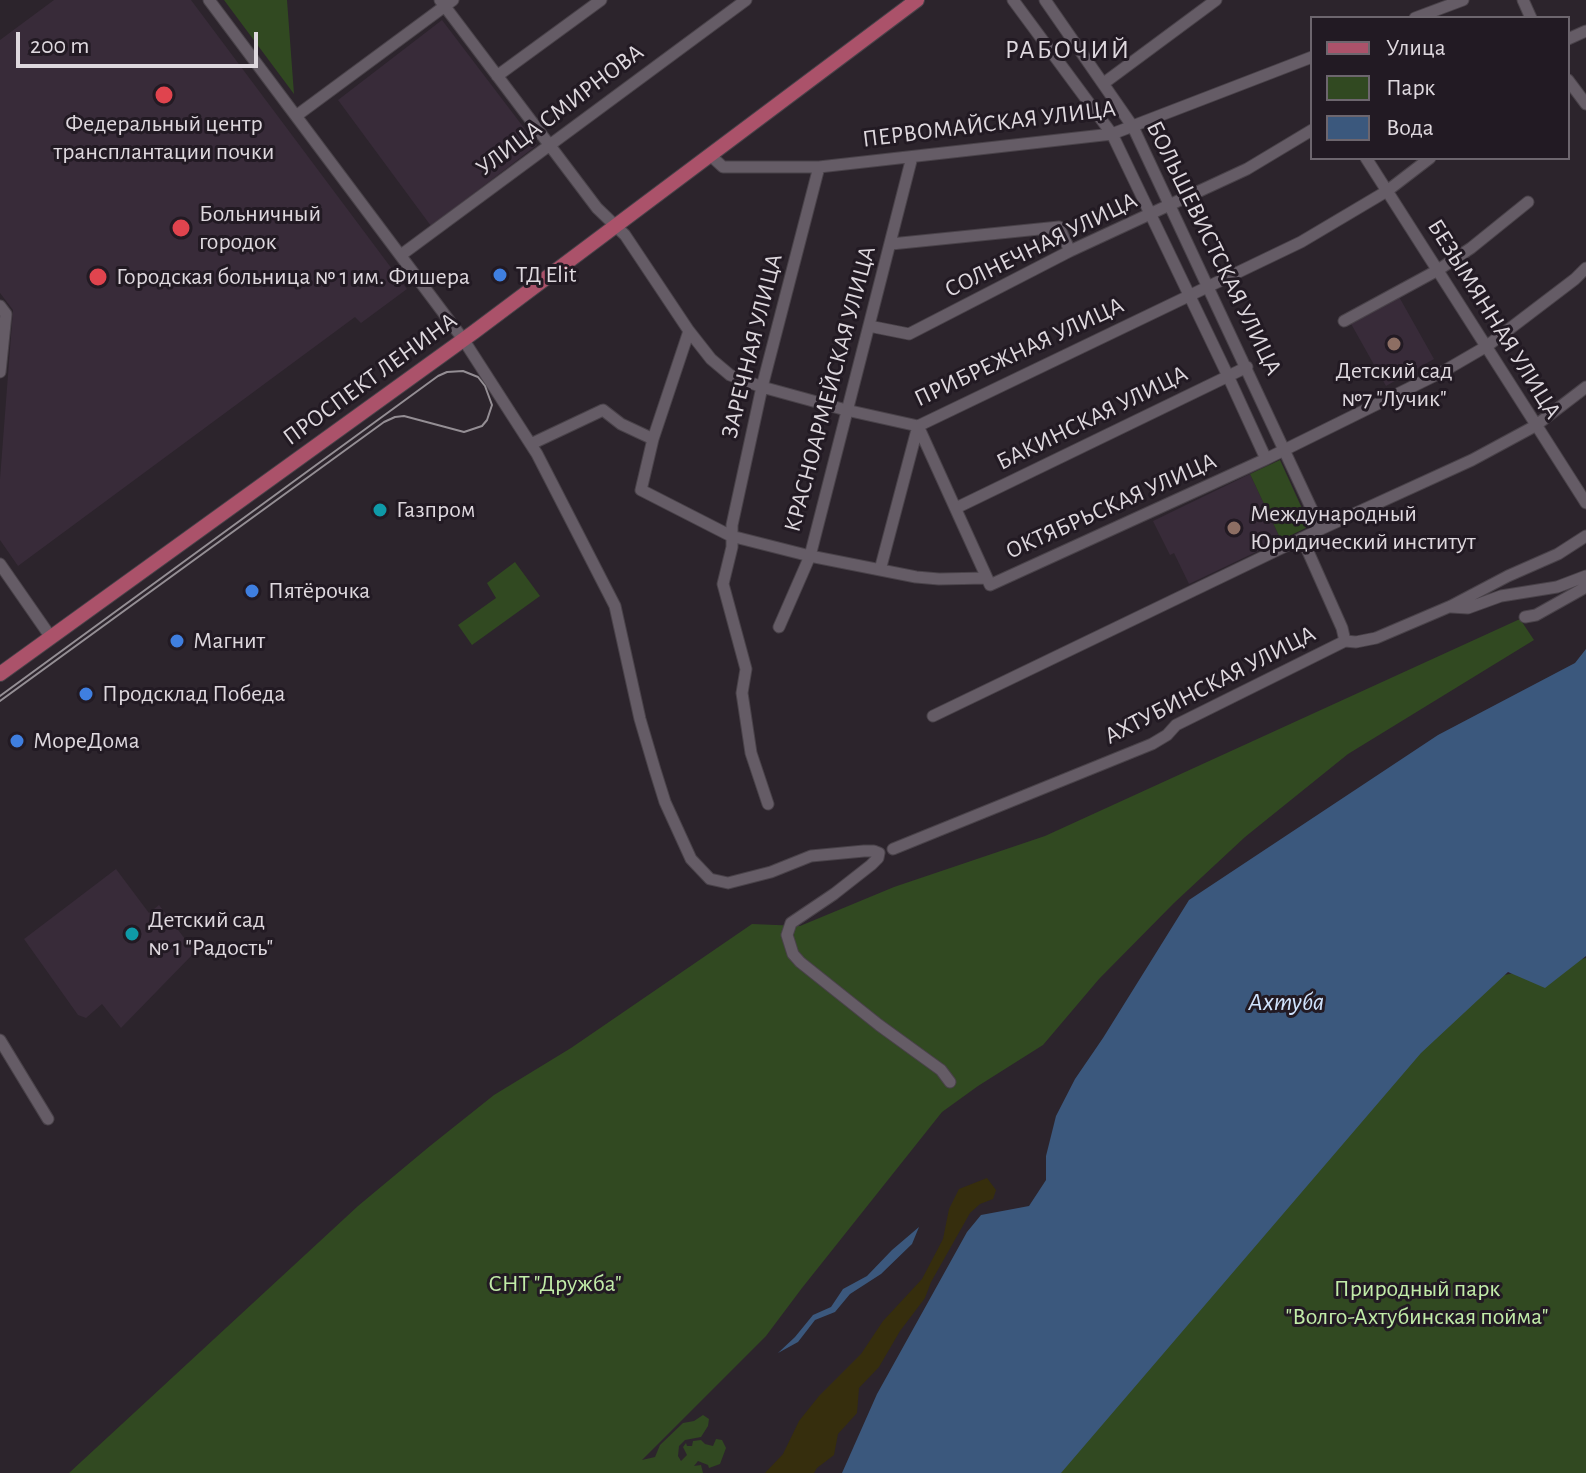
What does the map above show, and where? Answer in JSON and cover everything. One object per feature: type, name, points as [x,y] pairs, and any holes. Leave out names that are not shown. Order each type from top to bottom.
[{"type":"main road","name":"ПРОСПЕКТ ЛЕНИНА","points":[[0,674],[463,339],[917,0]]},
{"type":"street","points":[[209,0],[463,339],[534,449],[615,606],[640,719],[655,770],[665,802],[691,859],[710,879],[728,883],[771,872],[811,856],[864,851],[879,853],[871,865],[791,923],[787,935],[793,954],[800,962],[941,1070],[950,1082]]},
{"type":"street","points":[[497,76],[601,0]]},
{"type":"street","name":"УЛИЦА СМИРНОВА","points":[[401,255],[746,0]]},
{"type":"street","name":"БОЛЬШЕВИСТСКАЯ УЛИЦА","points":[[1013,0],[1112,134],[1266,459]]},
{"type":"street","name":"БОЛЬШЕВИСТСКАЯ УЛИЦА","points":[[1045,0],[1133,127],[1321,529]]},
{"type":"street","points":[[1104,83],[1216,0]]},
{"type":"street","points":[[1420,16],[1463,0]]},
{"type":"street","points":[[296,116],[446,2]]},
{"type":"street","name":"ПРИБРЕЖНАЯ УЛИЦА","points":[[446,2],[548,146],[597,208],[625,235],[711,359],[730,375],[762,387],[918,426],[1301,242],[1387,191],[1427,160]]},
{"type":"street","points":[[1442,16],[1450,5]]},
{"type":"street","name":"ПЕРВОМАЙСКАЯ УЛИЦА","points":[[710,155],[723,167],[819,167],[1112,134],[1310,58]]},
{"type":"street","points":[[1570,83],[1586,104]]},
{"type":"street","name":"СОЛНЕЧНАЯ УЛИЦА","points":[[869,326],[909,334],[1070,251],[1247,169],[1310,131]]},
{"type":"street","name":"КРАСНОАРМЕЙСКАЯ УЛИЦА","points":[[779,627],[810,556],[912,157]]},
{"type":"street","name":"БЕЗЫМЯННАЯ УЛИЦА","points":[[1367,160],[1586,503]]},
{"type":"street","name":"ЗАРЕЧНАЯ УЛИЦА","points":[[768,804],[751,753],[742,693],[746,669],[723,584],[762,387],[819,167]]},
{"type":"street","points":[[1344,321],[1438,270],[1528,202]]},
{"type":"street","points":[[891,244],[1059,227],[1070,251]]},
{"type":"street","name":"ОКТЯБРЬСКАЯ УЛИЦА","points":[[689,331],[653,439],[641,490],[731,536],[810,556],[916,577],[987,578],[990,585],[1266,459],[1444,371],[1487,346],[1586,268]]},
{"type":"street","points":[[0,306],[6,314],[0,372]]},
{"type":"street","name":"БАКИНСКАЯ УЛИЦА","points":[[956,508],[1247,367]]},
{"type":"street","points":[[933,716],[1302,538],[1472,460],[1535,426],[1586,387]]},
{"type":"street","points":[[534,449],[603,410],[621,424],[653,439]]},
{"type":"street","points":[[918,426],[987,578]]},
{"type":"street","points":[[880,570],[918,426]]},
{"type":"street","name":"АХТУБИНСКАЯ УЛИЦА","points":[[893,849],[1152,744],[1176,725],[1345,641],[1376,638],[1451,606],[1558,554],[1586,536]]},
{"type":"street","points":[[1302,538],[1345,641]]},
{"type":"street","points":[[0,564],[50,636]]},
{"type":"street","points":[[1451,606],[1468,608],[1501,596],[1557,587],[1586,576]]},
{"type":"street","points":[[1525,617],[1536,615],[1586,587]]},
{"type":"street","points":[[0,1040],[48,1119]]},
{"type":"shaded area","name":"Больничный городок","points":[[54,0],[191,0],[407,289],[361,323],[355,317],[18,566],[0,540],[0,479],[13,310],[0,293],[0,40]]},
{"type":"shaded area","points":[[442,20],[537,145],[431,226],[338,100]]},
{"type":"shaded area","name":"Детский сад №7 \"Лучик\"","points":[[1398,295],[1434,359],[1386,386],[1350,322]]},
{"type":"shaded area","points":[[1250,474],[1281,540],[1189,584],[1153,521]]},
{"type":"shaded area","points":[[116,869],[149,913],[159,905],[195,952],[121,1028],[102,1004],[86,1018],[78,1015],[24,939]]},
{"type":"green space","points":[[224,0],[287,0],[294,94]]},
{"type":"green space","points":[[1280,460],[1310,526],[1281,540],[1250,474]]},
{"type":"green space","points":[[515,562],[540,596],[472,645],[458,625],[496,598],[487,583]]},
{"type":"green space","name":"СНТ \"Дружба\"","points":[[1520,619],[1534,640],[1348,754],[1245,837],[1174,903],[1099,979],[1043,1045],[942,1112],[766,1336],[642,1460],[655,1457],[660,1445],[683,1423],[703,1415],[709,1419],[708,1426],[701,1437],[685,1440],[679,1446],[678,1456],[681,1461],[687,1455],[683,1447],[686,1443],[692,1446],[693,1441],[701,1440],[713,1446],[716,1439],[722,1440],[726,1448],[720,1464],[709,1468],[698,1461],[694,1466],[701,1465],[703,1473],[69,1473],[358,1206],[430,1146],[494,1095],[571,1048],[752,924],[800,926],[894,887],[1045,836]]},
{"type":"green space","name":"Природный парк \"Волго-Ахтубинская пойма\"","points":[[1586,958],[1586,1473],[1047,1473],[1466,983]]},
{"type":"sand","points":[[987,1178],[996,1190],[993,1199],[980,1204],[970,1213],[925,1298],[900,1331],[879,1367],[859,1388],[857,1413],[838,1434],[834,1455],[814,1473],[765,1473],[783,1454],[799,1421],[819,1396],[861,1354],[883,1321],[922,1279],[943,1239],[949,1209],[959,1189]]},
{"type":"water","name":"Ахтуба","points":[[1586,649],[1586,956],[1545,988],[1508,972],[1421,1053],[1061,1473],[842,1473],[877,1394],[967,1232],[981,1215],[1029,1206],[1046,1180],[1046,1156],[1056,1116],[1075,1079],[1189,900],[1438,735],[1575,663]]},
{"type":"water","points":[[919,1227],[912,1244],[881,1274],[850,1294],[835,1312],[815,1320],[798,1342],[778,1353],[813,1315],[831,1307],[843,1289],[867,1276]]},
{"type":"tram line","points":[[0,696],[438,376],[463,371],[478,377],[485,386],[492,405],[482,426],[464,432],[404,416],[384,422],[0,701]]},
{"type":"place","name":"Федеральный центр трансплантации почки","points":[[164,95]]},
{"type":"place","name":"Больничный городок","points":[[181,228]]},
{"type":"place","name":"ТД Elit","points":[[500,275]]},
{"type":"place","name":"Городская больница № 1 им. Фишера","points":[[98,277]]},
{"type":"place","name":"Детский сад №7 \"Лучик\"","points":[[1394,344]]},
{"type":"place","name":"Газпром","points":[[380,510]]},
{"type":"place","name":"Международный Юридический институт","points":[[1234,528]]},
{"type":"place","name":"Пятёрочка","points":[[252,591]]},
{"type":"place","name":"Магнит","points":[[177,641]]},
{"type":"place","name":"Продсклад Победа","points":[[86,694]]},
{"type":"place","name":"МореДома","points":[[17,741]]},
{"type":"place","name":"Детский сад № 1 \"Радость\"","points":[[132,934]]},
{"type":"district","name":"РАБОЧИЙ","points":[[1068,50]]}]
